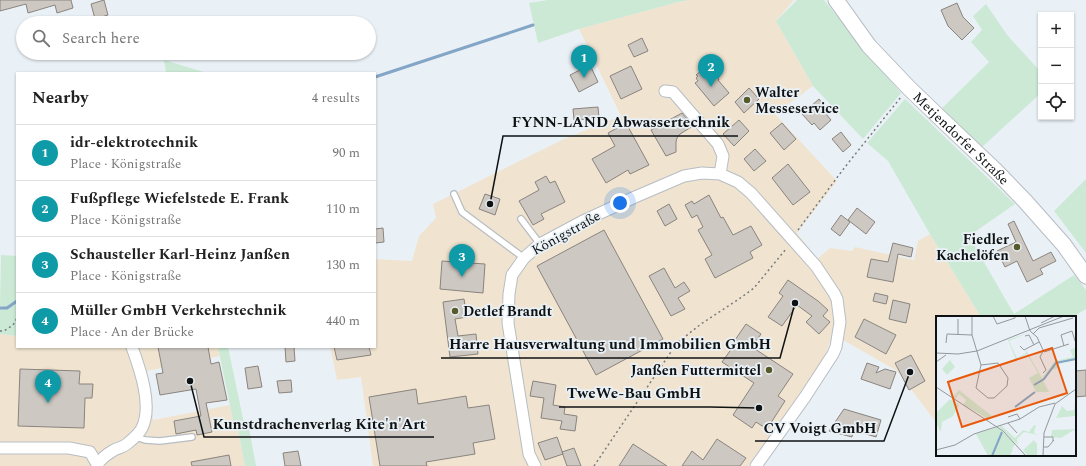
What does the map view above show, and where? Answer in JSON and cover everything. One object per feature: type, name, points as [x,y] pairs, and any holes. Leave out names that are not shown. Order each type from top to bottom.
[{"type":"street","name":"Metjendorfer Straße","points":[[836,0],[869,46],[909,88],[996,171],[1025,201],[1064,245],[1086,276]]},
{"type":"street","points":[[665,91],[673,92],[718,144],[723,156],[720,174]]},
{"type":"street","name":"Königstraße","points":[[535,466],[529,454],[508,324],[509,294],[512,275],[524,258],[540,244],[635,197],[684,176],[702,173],[720,174],[738,182],[751,193],[791,242],[816,266],[837,299],[840,322],[839,334],[833,354],[805,397],[756,466]]},
{"type":"street","points":[[0,448],[69,448],[90,452],[97,465],[104,456],[126,445],[136,437],[142,429],[147,407],[136,357],[132,348]]},
{"type":"lane","points":[[454,194],[462,212],[524,258]]},
{"type":"lane","points":[[521,219],[540,244]]},
{"type":"lane","points":[[136,437],[145,440],[160,440],[192,437]]},
{"type":"path","points":[[594,466],[677,343],[701,324],[754,288],[791,242],[798,229],[845,167],[909,88]]},
{"type":"path","points":[[0,331],[4,331],[13,325],[16,320]]},
{"type":"shaded area","points":[[794,0],[776,21],[813,86],[775,114],[837,181],[797,233],[817,259],[830,248],[852,251],[855,247],[914,260],[918,241],[930,234],[980,316],[936,316],[935,421],[897,371],[845,341],[831,340],[821,364],[748,466],[373,466],[361,377],[337,380],[330,348],[376,348],[376,259],[412,261],[419,236],[436,218],[433,204],[564,139],[621,116],[579,29],[686,1]]},
{"type":"shaded area","points":[[0,334],[16,336],[16,348],[218,348],[220,356],[147,371],[152,397],[153,420],[230,405],[234,425],[237,424],[245,466],[0,466]]},
{"type":"green space","points":[[548,0],[686,1],[579,29],[538,43],[529,3]]},
{"type":"green space","points":[[797,0],[824,0],[901,93],[863,139],[813,86],[776,21]]},
{"type":"green space","points":[[986,4],[1008,36],[1038,69],[1038,96],[980,149],[940,110],[989,62],[971,42],[982,30],[973,16]]},
{"type":"green space","points":[[164,60],[204,72],[166,72]]},
{"type":"green space","points":[[905,99],[1015,204],[969,236],[1014,314],[1074,275],[1086,290],[1086,309],[1075,316],[980,316],[930,234],[888,161],[867,143]]},
{"type":"green space","points":[[1086,179],[1086,253],[1054,211]]},
{"type":"green space","points":[[1,255],[16,256],[16,301],[6,307],[0,306]]},
{"type":"green space","points":[[16,304],[16,336],[0,334],[0,309],[7,309]]},
{"type":"green space","points":[[218,348],[228,348],[244,423],[248,423],[256,466],[245,466],[237,424],[234,425]]},
{"type":"building","points":[[0,0],[71,0],[73,8],[57,13],[55,5],[28,13],[26,4],[0,11]]},
{"type":"building","points":[[104,0],[108,15],[94,16],[91,4]]},
{"type":"building","points":[[957,3],[963,17],[974,28],[962,40],[948,26],[941,10]]},
{"type":"building","points":[[642,38],[648,51],[634,57],[628,45]]},
{"type":"building","points":[[590,65],[598,82],[579,92],[570,75]]},
{"type":"building","points":[[631,66],[642,89],[621,99],[610,76]]},
{"type":"building","points":[[707,66],[710,70],[712,68],[720,76],[718,80],[729,93],[714,106],[695,83],[698,81],[696,78],[698,76],[696,75]]},
{"type":"building","name":"Walter Messeservice","points":[[749,88],[759,99],[744,113],[735,102]]},
{"type":"building","points":[[819,99],[829,111],[826,114],[831,120],[820,130],[814,123],[812,125],[802,114]]},
{"type":"building","points":[[598,107],[599,118],[574,120],[573,109]]},
{"type":"building","points":[[682,113],[693,126],[680,134],[677,138],[676,152],[666,156],[651,130]]},
{"type":"building","points":[[739,120],[749,131],[734,146],[723,134]]},
{"type":"building","points":[[626,123],[649,165],[630,174],[628,170],[606,183],[592,159],[615,146],[608,133]]},
{"type":"building","points":[[782,123],[796,139],[784,150],[770,133]]},
{"type":"building","points":[[841,132],[851,145],[843,152],[832,139]]},
{"type":"building","points":[[755,149],[766,161],[754,171],[744,159]]},
{"type":"building","points":[[788,164],[810,192],[793,205],[772,178]]},
{"type":"building","points":[[546,176],[550,183],[555,181],[565,202],[541,214],[544,219],[533,225],[519,201],[539,190],[535,182]]},
{"type":"building","points":[[485,194],[500,199],[495,215],[479,209]]},
{"type":"building","points":[[709,195],[721,218],[723,217],[733,235],[751,226],[762,245],[750,252],[753,258],[715,278],[705,259],[712,255],[698,230],[703,227],[697,215],[692,218],[685,205],[692,201],[694,204]]},
{"type":"building","points":[[669,204],[677,219],[665,226],[657,211]]},
{"type":"building","points":[[857,208],[875,222],[866,234],[848,220]]},
{"type":"building","points":[[841,215],[850,222],[840,236],[831,229]]},
{"type":"building","name":"Fiedler Kachelöfen","points":[[1014,221],[1033,261],[1051,252],[1056,261],[1040,269],[1043,274],[1027,282],[1017,261],[1005,267],[997,251],[1016,242],[1008,224]]},
{"type":"building","points":[[383,228],[384,242],[376,243],[376,229]]},
{"type":"building","points":[[604,230],[663,339],[596,375],[537,266]]},
{"type":"building","points":[[893,243],[913,248],[911,257],[898,254],[893,282],[867,277],[871,259],[888,262]]},
{"type":"building","points":[[442,261],[485,264],[483,293],[440,289]]},
{"type":"building","points":[[664,268],[675,288],[684,282],[690,291],[678,298],[685,309],[671,316],[649,276]]},
{"type":"building","points":[[788,280],[828,310],[823,316],[830,322],[819,334],[806,322],[812,316],[797,305],[782,326],[768,317],[783,296],[779,293]]},
{"type":"building","points":[[875,293],[888,296],[886,304],[873,301]]},
{"type":"building","points":[[464,299],[467,317],[455,319],[458,336],[476,334],[478,354],[450,357],[443,302]]},
{"type":"building","points":[[893,300],[910,304],[906,323],[889,319]]},
{"type":"building","points":[[864,319],[896,335],[886,354],[855,337]]},
{"type":"building","points":[[746,324],[761,334],[752,347],[793,374],[778,396],[785,401],[767,429],[756,422],[752,428],[733,415],[754,383],[722,362],[735,344],[733,343]]},
{"type":"building","points":[[158,348],[208,348],[211,364],[219,362],[227,400],[206,403],[212,432],[197,435],[196,430],[176,434],[174,421],[201,416],[196,389],[160,395],[156,374],[163,373]]},
{"type":"building","points":[[285,348],[294,348],[295,361],[286,362]]},
{"type":"building","points":[[334,348],[369,348],[371,355],[337,360]]},
{"type":"building","points":[[911,355],[925,381],[909,390],[895,363]]},
{"type":"building","points":[[867,363],[879,367],[876,373],[885,369],[896,372],[890,389],[861,379]]},
{"type":"building","points":[[258,366],[262,387],[248,389],[245,368]]},
{"type":"building","points":[[20,369],[80,371],[79,384],[93,384],[92,398],[85,398],[84,428],[18,426]]},
{"type":"building","points":[[1086,370],[1086,396],[1076,397],[1076,371]]},
{"type":"building","points":[[291,380],[292,392],[279,393],[277,381]]},
{"type":"building","points":[[533,381],[556,385],[553,405],[565,407],[564,414],[577,416],[575,431],[560,429],[562,421],[541,418],[544,398],[530,396]]},
{"type":"building","points":[[416,389],[418,404],[466,396],[468,408],[489,405],[495,439],[473,443],[475,454],[426,462],[427,466],[380,466],[369,397]]},
{"type":"building","points":[[844,409],[881,420],[876,437],[853,430],[852,437],[829,431]]},
{"type":"building","points":[[557,437],[563,454],[545,460],[538,443]]},
{"type":"building","points":[[717,439],[746,458],[740,466],[682,466],[692,451],[703,460]]},
{"type":"building","points":[[633,444],[667,466],[619,466]]},
{"type":"building","points":[[574,448],[581,466],[567,466],[562,452]]},
{"type":"building","points":[[298,451],[301,466],[285,466],[283,453]]},
{"type":"building","points":[[229,455],[231,466],[192,466],[191,462]]},
{"type":"waterway","points":[[376,77],[533,25]]},
{"type":"waterway","points":[[0,308],[7,308],[16,302]]},
{"type":"place","name":"idr-elektrotechnik","points":[[584,78]]},
{"type":"place","name":"Fußpflege Wiefelstede E. Frank","points":[[711,87]]},
{"type":"place","name":"Walter Messeservice","points":[[747,100]]},
{"type":"place","name":"FYNN-LAND Abwassertechnik","points":[[490,204]]},
{"type":"place","name":"Fiedler Kachelöfen","points":[[1017,247]]},
{"type":"place","name":"Schausteller Karl-Heinz Janßen","points":[[462,277]]},
{"type":"place","name":"Harre Hausverwaltung und Immobilien GmbH","points":[[795,303]]},
{"type":"place","name":"Detlef Brandt","points":[[455,311]]},
{"type":"place","name":"Janßen Futtermittel","points":[[769,370]]},
{"type":"place","name":"CV Voigt GmbH","points":[[910,372]]},
{"type":"place","name":"Kunstdrachenverlag Kite'n'Art","points":[[190,381]]},
{"type":"place","name":"Müller GmbH Verkehrstechnik","points":[[48,403]]},
{"type":"place","name":"TweWe-Bau GmbH","points":[[759,408]]}]
